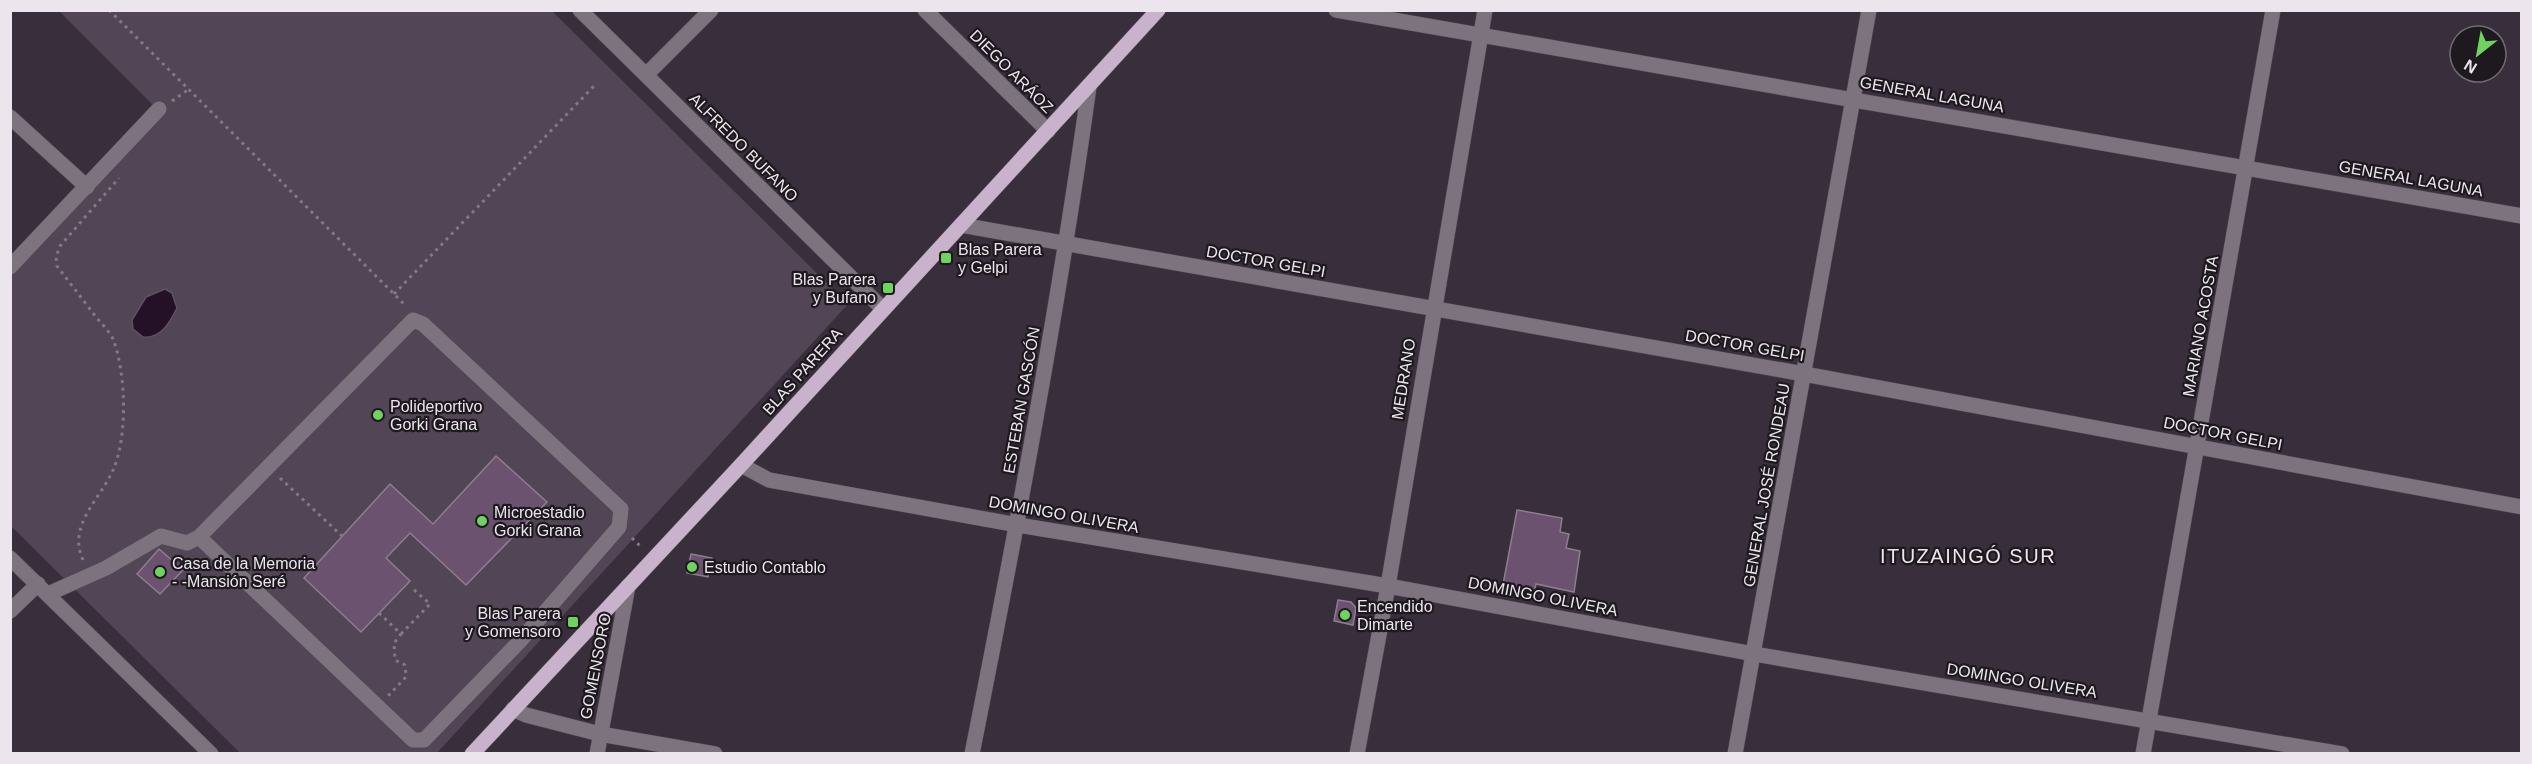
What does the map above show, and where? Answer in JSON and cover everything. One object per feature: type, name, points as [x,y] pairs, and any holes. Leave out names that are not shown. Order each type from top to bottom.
[{"type":"main road","name":"BLAS PARERA","points":[[472,753],[741,465],[1158,10]]},
{"type":"street","name":"ALFREDO BUFANO","points":[[580,10],[883,309]]},
{"type":"street","points":[[646,75],[711,10]]},
{"type":"street","name":"DIEGO ARÁOZ","points":[[925,10],[1048,131]]},
{"type":"street","name":"GENERAL LAGUNA","points":[[1336,10],[2522,216]]},
{"type":"street","name":"MEDRANO","points":[[1357,753],[1388,586],[1485,10]]},
{"type":"street","name":"GENERAL JOSÉ RONDEAU","points":[[1735,753],[1869,10]]},
{"type":"street","name":"MARIANO ACOSTA","points":[[2143,753],[2273,10]]},
{"type":"street","name":"ESTEBAN GASCÓN","points":[[972,753],[1018,525],[1067,244],[1089,87]]},
{"type":"street","points":[[10,267],[159,110]]},
{"type":"street","points":[[10,117],[87,187]]},
{"type":"street","name":"DOCTOR GELPI","points":[[961,225],[1804,374],[2522,507]]},
{"type":"street","points":[[10,611],[43,589],[90,576],[161,536],[187,543],[199,537],[412,320],[423,324],[621,509],[619,527],[520,641],[424,741],[413,740],[199,537]]},
{"type":"street","name":"DOMINGO OLIVERA","points":[[741,465],[769,480],[1018,525],[1388,586],[1754,654],[2342,753]]},
{"type":"street","points":[[10,558],[204,751]]},
{"type":"street","name":"GOMENSORO","points":[[597,753],[628,586]]},
{"type":"street","points":[[513,709],[526,715],[600,734],[715,753]]},
{"type":"path","points":[[109,10],[423,324]]},
{"type":"path","points":[[394,294],[594,86]]},
{"type":"path","points":[[159,110],[189,89]]},
{"type":"path","points":[[90,576],[77,548],[77,535],[114,470],[125,395],[112,339],[57,266],[56,257],[60,246],[120,177]]},
{"type":"path","points":[[269,467],[342,536]]},
{"type":"path","points":[[619,527],[653,558]]},
{"type":"path","points":[[378,707],[406,677],[405,665],[395,660],[394,643],[430,604],[413,589]]},
{"type":"path","points":[[379,613],[401,634]]},
{"type":"shaded area","name":"Polideportivo Gorki Grana","points":[[551,10],[848,304],[437,753],[241,754],[11,526],[10,269],[158,110],[59,11]]},
{"type":"shaded area","points":[[165,289],[172,293],[177,308],[168,324],[160,332],[143,337],[133,329],[132,320],[146,297]]},
{"type":"building","points":[[496,456],[547,502],[466,585],[410,533],[386,558],[410,581],[361,632],[304,578],[390,484],[433,524]]},
{"type":"building","points":[[1517,510],[1562,518],[1560,532],[1569,534],[1566,548],[1580,551],[1574,592],[1536,584],[1533,596],[1502,590]]},
{"type":"building","name":"Casa de la Memoria - -Mansión Seré","points":[[159,549],[183,570],[160,594],[137,574]]},
{"type":"building","name":"Estudio Contablo","points":[[691,554],[712,558],[708,577],[687,573]]},
{"type":"building","name":"Encendido Dimarte","points":[[1338,600],[1351,602],[1356,608],[1353,625],[1334,621]]},
{"type":"place","name":"Blas Parera y Gelpi","points":[[946,258]]},
{"type":"place","name":"Blas Parera y Bufano","points":[[888,288]]},
{"type":"place","name":"Polideportivo Gorki Grana","points":[[378,415]]},
{"type":"place","name":"Microestadio Gorki Grana","points":[[482,521]]},
{"type":"place","name":"Estudio Contablo","points":[[692,567]]},
{"type":"place","name":"Casa de la Memoria - -Mansión Seré","points":[[160,572]]},
{"type":"place","name":"Encendido Dimarte","points":[[1345,615]]},
{"type":"place","name":"Blas Parera y Gomensoro","points":[[573,622]]},
{"type":"district","name":"ITUZAINGÓ SUR","points":[[1968,556]]}]
